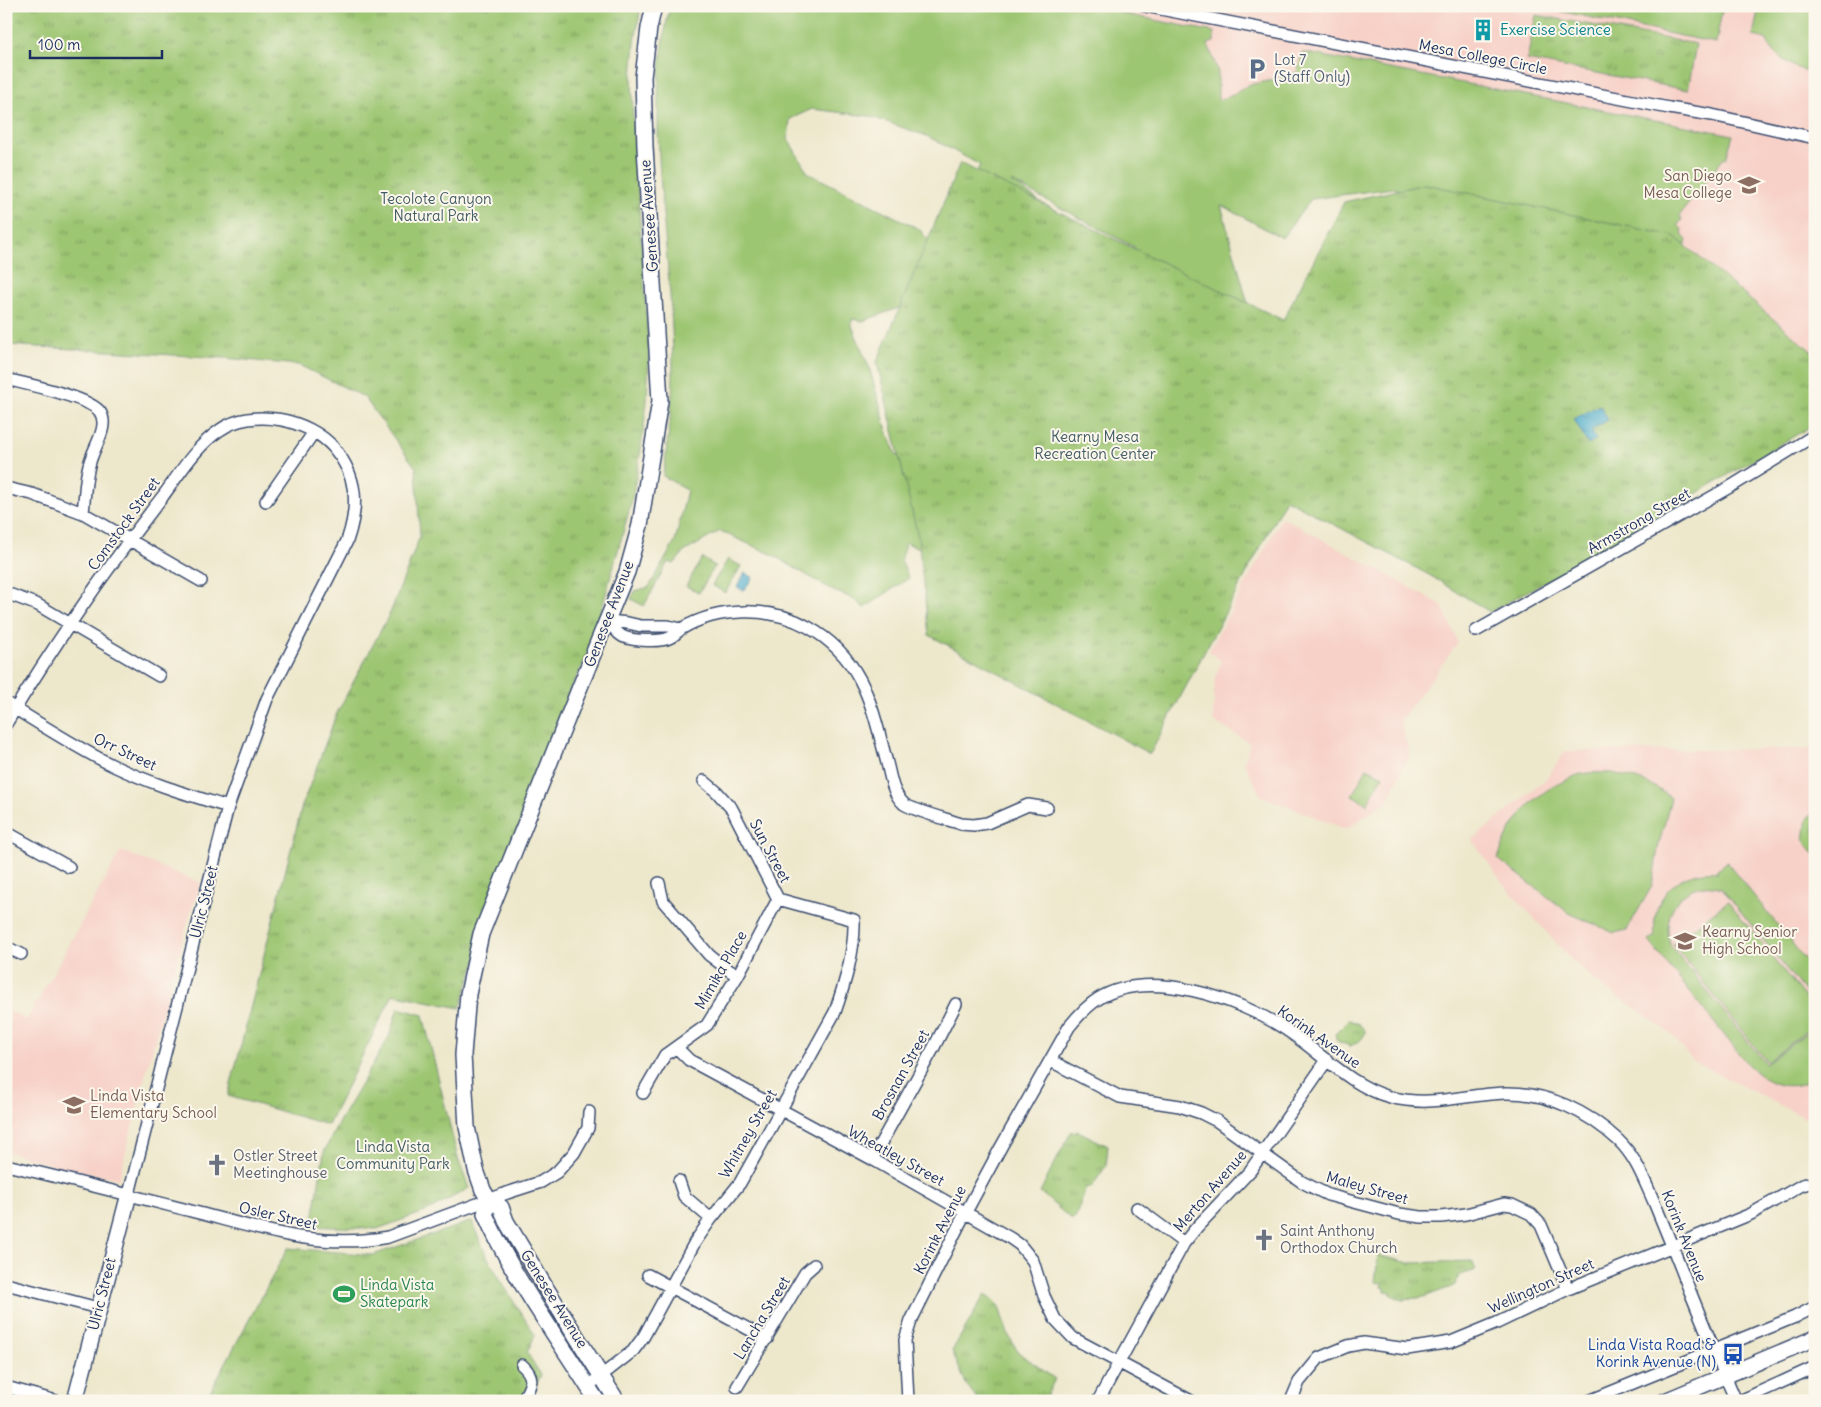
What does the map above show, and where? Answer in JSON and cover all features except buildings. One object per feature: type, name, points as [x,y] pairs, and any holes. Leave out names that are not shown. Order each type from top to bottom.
[{"type":"main road","name":"Genesee Avenue","points":[[617,1401],[506,1221],[501,1207],[489,1200],[483,1190],[476,1170],[467,1127],[463,1055],[468,994],[481,934],[628,572],[640,525],[660,401],[645,147],[643,77],[649,28],[654,6]]},
{"type":"main road","name":"Ulric Street","points":[[75,1401],[128,1194]]},
{"type":"main road","name":"Genesee Avenue","points":[[489,1200],[485,1214],[493,1233],[516,1274],[597,1401]]},
{"type":"main road","points":[[1665,1401],[1815,1338]]},
{"type":"street","name":"Mesa College Circle","points":[[1145,6],[1704,113],[1815,138]]},
{"type":"street","points":[[6,379],[49,389],[90,404],[100,412],[103,421],[102,432],[91,458],[83,513]]},
{"type":"street","name":"Comstock Street","points":[[6,724],[11,705],[71,625],[128,540],[204,443],[221,428],[244,420],[268,417],[291,421],[314,432]]},
{"type":"street","points":[[266,501],[314,432]]},
{"type":"street","name":"Ulric Street","points":[[128,1194],[228,807],[267,699],[347,540],[354,522],[355,497],[349,472],[333,448],[314,432]]},
{"type":"street","name":"Armstrong Street","points":[[1476,631],[1735,484],[1815,436]]},
{"type":"street","points":[[6,488],[32,494],[83,513],[201,581]]},
{"type":"street","points":[[6,593],[38,605],[160,676]]},
{"type":"street","points":[[608,621],[623,637],[646,641],[669,638],[681,629],[739,611],[757,612],[792,619],[823,636],[848,660],[862,681],[873,712],[895,794],[906,806],[969,825],[987,823],[1028,805],[1047,808]]},
{"type":"street","name":"Orr Street","points":[[11,705],[93,755],[117,767],[162,786],[228,807]]},
{"type":"street","name":"Sun Street","points":[[704,781],[732,809],[778,899],[843,915],[854,920]]},
{"type":"street","points":[[6,832],[69,867]]},
{"type":"street","points":[[660,882],[663,902],[709,955],[730,972],[738,975]]},
{"type":"street","name":"Mimika Place","points":[[643,1093],[665,1055],[707,1025],[738,975],[778,899]]},
{"type":"street","name":"Whitney Street","points":[[588,1386],[632,1350],[644,1336],[711,1219],[740,1183],[835,1012],[842,994],[855,936],[854,920]]},
{"type":"street","points":[[6,947],[21,954]]},
{"type":"street","name":"Korink Avenue","points":[[908,1401],[905,1340],[911,1321],[1001,1147],[1051,1062],[1069,1027],[1078,1016],[1098,1000],[1114,992],[1138,986],[1167,987],[1198,992],[1260,1015],[1285,1029],[1359,1084],[1388,1097],[1414,1101],[1442,1102],[1505,1093],[1535,1095],[1565,1105],[1599,1123],[1621,1143],[1639,1168],[1673,1245],[1736,1401]]},
{"type":"street","name":"Brosnan Street","points":[[872,1159],[956,1004]]},
{"type":"street","name":"Wheatley Street","points":[[677,1048],[688,1060],[872,1159],[1010,1238],[1033,1261],[1044,1296],[1055,1319],[1073,1338],[1191,1401]]},
{"type":"street","name":"Merton Avenue","points":[[1098,1401],[1184,1243],[1250,1171],[1327,1060]]},
{"type":"street","name":"Maley Street","points":[[1051,1062],[1120,1097],[1180,1106],[1201,1112],[1217,1121],[1302,1182],[1328,1195],[1399,1214],[1421,1217],[1466,1214],[1504,1204],[1512,1205],[1531,1214],[1541,1225],[1568,1289]]},
{"type":"street","name":"Osler Street","points":[[6,1165],[128,1194],[286,1236],[320,1241],[348,1242],[388,1237],[541,1182],[557,1172],[574,1153],[588,1128],[589,1112]]},
{"type":"street","points":[[679,1181],[684,1196],[711,1219]]},
{"type":"street","name":"Wellington Street","points":[[1291,1401],[1299,1382],[1319,1358],[1348,1346],[1364,1343],[1408,1349],[1451,1342],[1497,1323],[1568,1289],[1751,1214],[1802,1185],[1815,1182]]},
{"type":"street","points":[[1137,1208],[1184,1243]]},
{"type":"street","name":"Lancha Street","points":[[737,1387],[805,1273],[814,1265]]},
{"type":"street","points":[[648,1275],[767,1339]]},
{"type":"street","points":[[6,1284],[98,1308]]},
{"type":"street","points":[[1588,1401],[1815,1307]]},
{"type":"street","points":[[522,1365],[531,1376],[530,1386],[522,1401]]},
{"type":"street","points":[[1740,1401],[1815,1366]]},
{"type":"street","points":[[6,1388],[56,1401]]},
{"type":"shaded area","name":"San Diego Mesa College","points":[[1101,6],[1815,6],[1815,354],[1674,236],[1218,108],[1110,11]]},
{"type":"shaded area","points":[[1282,517],[1442,605],[1458,643],[1400,721],[1410,755],[1387,801],[1346,829],[1261,796],[1244,763],[1250,743],[1213,721],[1215,678],[1221,661],[1209,651]]},
{"type":"shaded area","name":"Kearny Senior High School","points":[[1815,749],[1815,1123],[1693,1061],[1672,1035],[1597,983],[1571,959],[1505,886],[1472,840],[1546,779],[1565,751]]},
{"type":"shaded area","points":[[121,851],[201,883],[190,914],[145,1076],[119,1179],[55,1166],[6,1151],[6,1009],[27,1020]]},
{"type":"green space","name":"Tecolote Canyon Natural Park","points":[[6,6],[641,6],[632,77],[649,357],[647,400],[632,500],[590,651],[568,694],[460,1008],[393,994],[328,1125],[228,1096],[302,806],[337,713],[391,611],[420,536],[416,468],[364,397],[299,365],[224,358],[6,345]]},
{"type":"green space","points":[[670,6],[1104,6],[1125,14],[1214,32],[1214,42],[1208,44],[1218,72],[1218,100],[1233,95],[1248,85],[1277,79],[1297,72],[1302,53],[1307,53],[1733,135],[1726,159],[1724,158],[1679,216],[1682,219],[1678,225],[1687,240],[1682,260],[1393,188],[1311,199],[1282,238],[1221,205],[1257,337],[1143,260],[1134,247],[1012,182],[1082,231],[953,220],[980,165],[927,136],[869,116],[812,109],[790,119],[788,139],[808,173],[919,229],[933,246],[912,303],[863,321],[852,319],[852,326],[869,367],[888,434],[896,454],[940,477],[929,551],[905,543],[901,561],[909,578],[864,608],[854,599],[834,591],[771,554],[720,531],[684,552],[674,564],[668,562],[644,606],[631,599],[635,591],[649,587],[675,542],[687,490],[663,476],[671,408],[673,366],[670,300],[659,167],[658,100],[665,29]]},
{"type":"green space","points":[[1549,6],[1723,6],[1716,43],[1549,9]]},
{"type":"green space","points":[[1759,6],[1815,6],[1815,72],[1800,69],[1786,62],[1774,52],[1766,39],[1753,36]]},
{"type":"green space","points":[[1536,15],[1696,44],[1688,90],[1527,60]]},
{"type":"green space","name":"Kearny Mesa Recreation Center","points":[[960,163],[1283,320],[1344,202],[1425,184],[1674,236],[1815,354],[1815,424],[1571,567],[1490,612],[1431,576],[1286,499],[1150,754],[929,635],[918,537],[877,362]]},
{"type":"green space","points":[[702,558],[715,566],[699,593],[686,586]]},
{"type":"green space","points":[[728,559],[741,566],[725,593],[712,585]]},
{"type":"green space","points":[[1367,768],[1383,776],[1367,804],[1352,795]]},
{"type":"green space","points":[[1612,773],[1643,782],[1657,788],[1671,798],[1658,848],[1652,886],[1627,930],[1614,933],[1569,913],[1498,859],[1515,822],[1532,802],[1543,793],[1579,774]]},
{"type":"green space","points":[[1815,812],[1815,855],[1804,840],[1807,818]]},
{"type":"green space","points":[[1727,862],[1815,972],[1815,1005],[1722,888],[1697,887],[1686,892],[1678,900],[1672,910],[1669,921],[1668,933],[1671,946],[1766,1064],[1815,1026],[1815,1080],[1787,1086],[1771,1082],[1756,1072],[1748,1065],[1649,941],[1655,936],[1657,909],[1662,898],[1670,888],[1680,880],[1691,875],[1704,872],[1718,872],[1716,870]]},
{"type":"green space","points":[[1728,901],[1815,1010],[1815,1024],[1767,1062],[1673,944]]},
{"type":"green space","name":"Linda Vista Community Park","points":[[398,1008],[423,1015],[458,1159],[469,1188],[430,1210],[377,1229],[312,1226],[324,1152],[340,1120],[389,1037]]},
{"type":"green space","points":[[1349,1020],[1359,1024],[1365,1031],[1362,1039],[1350,1046],[1337,1041],[1335,1034]]},
{"type":"green space","points":[[1078,1131],[1108,1146],[1106,1166],[1091,1188],[1086,1187],[1075,1218],[1072,1220],[1040,1192],[1071,1132]]},
{"type":"green space","points":[[472,1221],[492,1265],[535,1335],[527,1353],[541,1375],[528,1401],[205,1401],[288,1248],[373,1255]]},
{"type":"green space","points":[[1378,1255],[1409,1263],[1472,1261],[1476,1270],[1459,1275],[1455,1285],[1451,1287],[1424,1297],[1403,1300],[1391,1295],[1391,1292],[1385,1291],[1385,1288],[1382,1287],[1383,1283],[1375,1282]]},
{"type":"green space","points":[[985,1294],[998,1304],[1008,1334],[1018,1352],[1055,1379],[1044,1401],[979,1401],[966,1384],[952,1351]]},
{"type":"water","points":[[1600,405],[1608,420],[1591,430],[1596,440],[1588,445],[1574,419]]},
{"type":"water","points":[[745,573],[753,577],[744,591],[737,587]]},
{"type":"place","name":"Exercise Science","points":[[1483,30]]},
{"type":"place","name":"Lot 7 (Staff Only)","points":[[1257,69]]},
{"type":"place","name":"San Diego Mesa College","points":[[1749,185]]},
{"type":"place","name":"Kearny Senior High School","points":[[1685,941]]},
{"type":"place","name":"Linda Vista Elementary School","points":[[74,1105]]},
{"type":"place","name":"Ostler Street Meetinghouse","points":[[217,1165]]},
{"type":"place","name":"Saint Anthony Orthodox Church","points":[[1264,1240]]},
{"type":"place","name":"Linda Vista Skatepark","points":[[344,1294]]},
{"type":"place","name":"Linda Vista Road & Korink Avenue (N)","points":[[1733,1354]]}]
